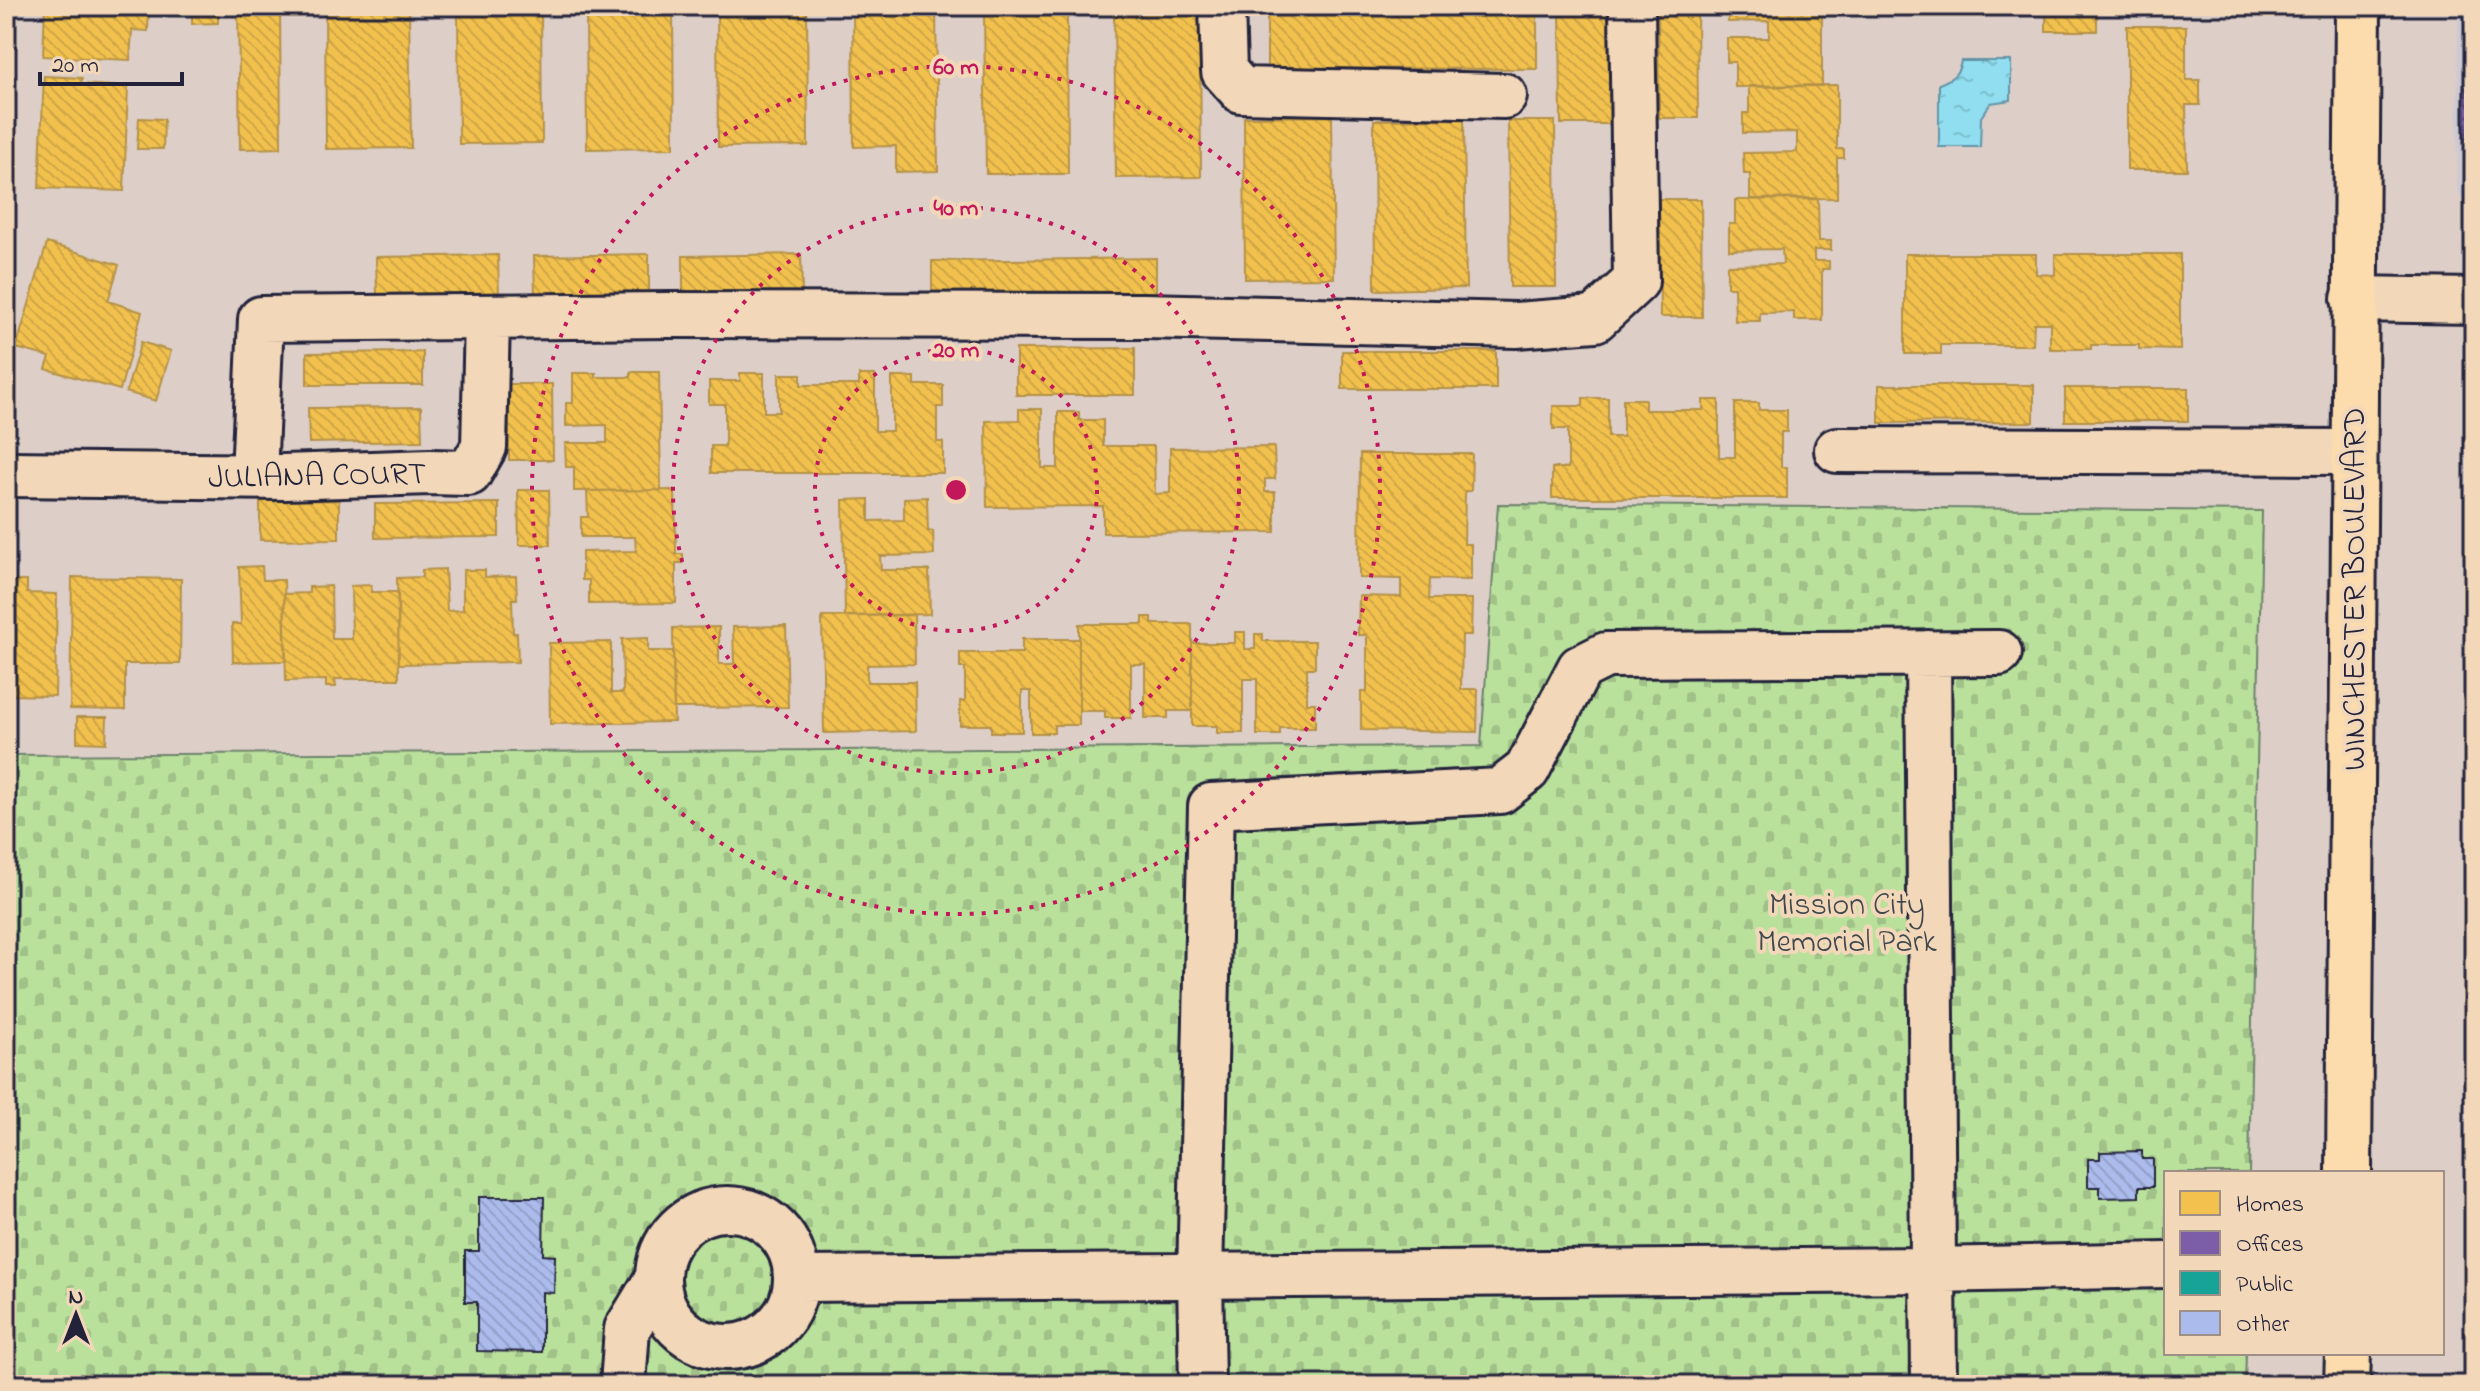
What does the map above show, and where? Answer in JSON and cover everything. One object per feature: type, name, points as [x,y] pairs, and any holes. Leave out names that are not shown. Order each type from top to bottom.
[{"type":"main road","name":"WINCHESTER BOULEVARD","points":[[2349,1171],[2358,6]]},
{"type":"main road","points":[[2347,1385],[2348,1355]]},
{"type":"street","points":[[1222,6],[1224,71],[1241,90],[1504,96]]},
{"type":"street","points":[[254,475],[261,319],[669,315],[1128,316],[1516,325],[1595,319],[1636,281],[1632,6]]},
{"type":"street","points":[[2354,299],[2474,301]]},
{"type":"street","name":"JULIANA COURT","points":[[6,474],[469,473],[484,447],[487,318]]},
{"type":"street","points":[[1837,450],[2354,452]]},
{"type":"street","points":[[1928,653],[1934,1385]]},
{"type":"street","points":[[1202,1385],[1200,1277],[1211,806],[1500,791],[1527,770],[1580,668],[1606,655],[1999,653]]},
{"type":"street","points":[[623,1385],[627,1329],[658,1278],[663,1252],[678,1229],[701,1214],[728,1208],[755,1214],[777,1230],[792,1252],[798,1279],[792,1306],[776,1328],[754,1343],[727,1348],[700,1343],[678,1328],[663,1305],[658,1278]]},
{"type":"street","points":[[798,1279],[1933,1270],[2164,1265]]},
{"type":"shaded area","points":[[2458,6],[2474,6],[2474,224],[2457,189]]},
{"type":"green space","name":"Mission City Memorial Park","points":[[1498,504],[2262,511],[2249,1171],[2164,1171],[2164,1355],[2246,1355],[2245,1385],[6,1385],[6,755],[1481,746]]},
{"type":"water","points":[[1961,61],[2011,61],[2011,100],[1991,103],[1981,117],[1980,147],[1939,147],[1939,84],[1954,76]]},
{"type":"building: Homes","points":[[45,6],[149,6],[148,31],[132,30],[130,60],[43,56]]},
{"type":"building: Homes","points":[[192,6],[218,6],[218,23],[192,24]]},
{"type":"building: Homes","points":[[238,6],[280,6],[281,148],[240,149]]},
{"type":"building: Homes","points":[[325,6],[409,6],[411,148],[326,149]]},
{"type":"building: Homes","points":[[458,6],[541,6],[542,143],[459,144]]},
{"type":"building: Homes","points":[[586,6],[673,6],[674,148],[587,149]]},
{"type":"building: Homes","points":[[717,6],[807,6],[808,146],[718,147]]},
{"type":"building: Homes","points":[[853,6],[936,6],[938,171],[896,172],[896,146],[854,147]]},
{"type":"building: Homes","points":[[1267,6],[1537,6],[1537,69],[1267,68]]},
{"type":"building: Homes","points":[[1560,6],[1608,6],[1610,124],[1561,124]]},
{"type":"building: Homes","points":[[1658,6],[1697,6],[1698,118],[1659,118]]},
{"type":"building: Homes","points":[[1728,6],[1822,6],[1822,86],[1735,87],[1735,62],[1727,62],[1727,38],[1769,38],[1769,21],[1728,22]]},
{"type":"building: Homes","points":[[2046,6],[2097,6],[2097,31],[2046,31]]},
{"type":"building: Homes","points":[[1067,10],[1068,174],[986,174],[984,11]]},
{"type":"building: Homes","points":[[1200,11],[1201,177],[1116,178],[1114,12]]},
{"type":"building: Homes","points":[[2127,26],[2186,26],[2186,80],[2200,80],[2200,105],[2186,105],[2187,170],[2127,170]]},
{"type":"building: Homes","points":[[44,76],[82,78],[81,84],[128,87],[124,191],[39,188]]},
{"type":"building: Homes","points":[[1837,85],[1837,149],[1844,149],[1844,158],[1837,158],[1837,198],[1750,199],[1750,174],[1744,174],[1743,153],[1797,152],[1797,132],[1743,133],[1743,113],[1749,113],[1749,86]]},
{"type":"building: Homes","points":[[1332,116],[1334,278],[1245,279],[1244,117]]},
{"type":"building: Homes","points":[[139,118],[164,119],[163,149],[137,149]]},
{"type":"building: Homes","points":[[1464,119],[1466,288],[1375,290],[1374,120]]},
{"type":"building: Homes","points":[[1508,121],[1555,121],[1556,287],[1510,287]]},
{"type":"building: Homes","points":[[1659,199],[1701,199],[1702,317],[1660,317]]},
{"type":"building: Homes","points":[[1818,199],[1819,241],[1831,241],[1831,250],[1814,250],[1814,261],[1829,261],[1829,269],[1822,269],[1822,320],[1794,320],[1794,312],[1760,313],[1760,321],[1735,321],[1734,287],[1727,287],[1727,265],[1783,264],[1782,249],[1729,250],[1729,224],[1735,224],[1735,200]]},
{"type":"building: Homes","points":[[47,243],[119,265],[108,301],[142,312],[120,390],[46,369],[50,357],[16,348]]},
{"type":"building: Homes","points":[[649,254],[649,294],[535,295],[534,256]]},
{"type":"building: Homes","points":[[801,254],[802,295],[683,296],[683,256]]},
{"type":"building: Homes","points":[[1905,254],[2036,254],[2036,274],[2055,275],[2055,254],[2180,254],[2180,350],[2139,349],[2139,345],[2050,349],[2050,323],[2034,323],[2033,345],[1941,345],[1941,354],[1905,354]]},
{"type":"building: Homes","points":[[498,255],[499,296],[377,297],[376,257]]},
{"type":"building: Homes","points":[[1156,258],[1156,294],[932,297],[932,261]]},
{"type":"building: Homes","points":[[141,342],[171,351],[156,401],[126,392]]},
{"type":"building: Homes","points":[[1135,348],[1135,395],[1016,395],[1016,349]]},
{"type":"building: Homes","points":[[1342,351],[1496,351],[1496,389],[1342,389]]},
{"type":"building: Homes","points":[[423,352],[423,385],[307,385],[307,353]]},
{"type":"building: Homes","points":[[631,372],[659,372],[661,490],[574,491],[574,467],[566,467],[565,443],[607,443],[607,425],[566,426],[566,403],[573,403],[573,373],[596,373],[596,377],[631,377]]},
{"type":"building: Homes","points":[[740,373],[764,373],[764,412],[779,412],[779,374],[801,374],[801,385],[859,385],[859,375],[875,375],[875,431],[892,431],[892,377],[915,377],[915,385],[943,385],[943,407],[937,407],[937,442],[943,442],[943,473],[711,473],[711,446],[725,446],[725,404],[709,404],[709,381],[740,381]]},
{"type":"building: Homes","points":[[509,384],[552,384],[553,460],[509,460]]},
{"type":"building: Homes","points":[[1879,385],[2034,385],[2034,422],[1879,423]]},
{"type":"building: Homes","points":[[2065,388],[2188,388],[2188,421],[2065,421]]},
{"type":"building: Homes","points":[[1583,398],[1608,398],[1608,437],[1623,437],[1623,399],[1645,399],[1645,410],[1703,410],[1703,400],[1719,400],[1719,457],[1735,457],[1735,403],[1759,403],[1759,410],[1787,410],[1787,432],[1781,432],[1781,467],[1787,467],[1787,498],[1552,498],[1552,468],[1568,468],[1568,429],[1553,429],[1553,406],[1583,406]]},
{"type":"building: Homes","points":[[421,407],[422,441],[309,443],[308,408]]},
{"type":"building: Homes","points":[[1019,409],[1042,409],[1042,468],[1058,468],[1058,412],[1079,412],[1079,420],[1103,420],[1103,446],[1154,446],[1155,494],[1170,493],[1170,448],[1274,447],[1275,479],[1265,479],[1265,492],[1275,492],[1275,532],[1103,533],[1103,506],[987,507],[986,421],[1019,420]]},
{"type":"building: Homes","points":[[1360,454],[1472,454],[1471,491],[1465,491],[1464,544],[1471,544],[1471,580],[1430,579],[1429,599],[1472,599],[1471,635],[1462,635],[1461,689],[1478,689],[1477,732],[1361,730],[1361,692],[1367,692],[1367,635],[1358,635],[1359,596],[1401,597],[1401,579],[1359,578]]},
{"type":"building: Homes","points":[[518,490],[549,490],[550,545],[519,545]]},
{"type":"building: Homes","points":[[675,490],[676,554],[683,554],[683,563],[676,563],[676,603],[589,604],[589,580],[582,580],[582,552],[636,551],[635,537],[581,537],[581,517],[588,517],[587,491]]},
{"type":"building: Homes","points":[[927,497],[928,531],[933,531],[934,555],[880,556],[881,570],[929,570],[930,614],[845,616],[843,500],[869,499],[869,521],[904,520],[904,498]]},
{"type":"building: Homes","points":[[339,500],[339,539],[260,540],[260,501]]},
{"type":"building: Homes","points":[[499,503],[499,537],[375,538],[375,504]]},
{"type":"building: Homes","points":[[262,566],[263,580],[284,580],[286,661],[233,662],[232,624],[241,624],[239,567]]},
{"type":"building: Homes","points":[[445,569],[447,611],[463,610],[463,570],[485,570],[485,577],[516,576],[517,599],[512,599],[518,662],[399,664],[397,578],[422,577],[422,570]]},
{"type":"building: Homes","points":[[72,577],[181,579],[180,664],[125,664],[125,710],[70,709]]},
{"type":"building: Homes","points":[[6,581],[27,581],[27,593],[57,594],[55,696],[6,695]]},
{"type":"building: Homes","points":[[371,585],[371,592],[398,592],[399,679],[335,679],[336,687],[326,687],[326,680],[286,681],[284,594],[309,593],[309,587],[331,586],[332,639],[352,639],[351,586]]},
{"type":"building: Homes","points":[[914,615],[915,664],[867,665],[867,682],[915,682],[916,731],[824,733],[822,617]]},
{"type":"building: Homes","points":[[1143,617],[1152,617],[1152,624],[1192,624],[1192,711],[1168,711],[1168,718],[1145,718],[1145,664],[1131,664],[1131,718],[1105,718],[1105,711],[1079,711],[1079,624],[1143,624]]},
{"type":"building: Homes","points":[[786,626],[788,707],[674,708],[673,628],[719,627],[719,664],[734,664],[733,627]]},
{"type":"building: Homes","points":[[1235,632],[1245,632],[1245,649],[1255,649],[1255,634],[1263,634],[1263,641],[1315,641],[1315,668],[1307,668],[1307,703],[1315,703],[1315,728],[1280,728],[1280,735],[1257,735],[1257,679],[1243,679],[1243,733],[1217,733],[1217,726],[1192,726],[1192,643],[1235,643]]},
{"type":"building: Homes","points":[[648,638],[648,651],[673,651],[674,722],[550,724],[549,643],[611,642],[611,693],[623,693],[622,639]]},
{"type":"building: Homes","points":[[1022,639],[1079,639],[1079,725],[1054,725],[1054,733],[1031,733],[1031,691],[1022,691],[1022,732],[991,732],[991,725],[960,725],[960,701],[965,701],[965,668],[960,668],[960,653],[1022,653]]},
{"type":"building: Homes","points":[[77,717],[107,717],[106,743],[77,742]]},
{"type":"building: Offices","points":[[2466,87],[2474,87],[2474,142],[2466,142]]},
{"type":"building: Public","points":[[2470,1124],[2474,1124],[2474,1223],[2470,1223]]},
{"type":"building: Other","points":[[2142,1151],[2142,1159],[2153,1159],[2153,1187],[2139,1187],[2139,1197],[2100,1198],[2100,1187],[2088,1187],[2088,1159],[2100,1159],[2100,1152]]},
{"type":"building: Other","points":[[479,1197],[544,1197],[543,1255],[555,1256],[554,1293],[542,1292],[542,1352],[477,1351],[477,1302],[465,1302],[465,1251],[479,1251]]}]
